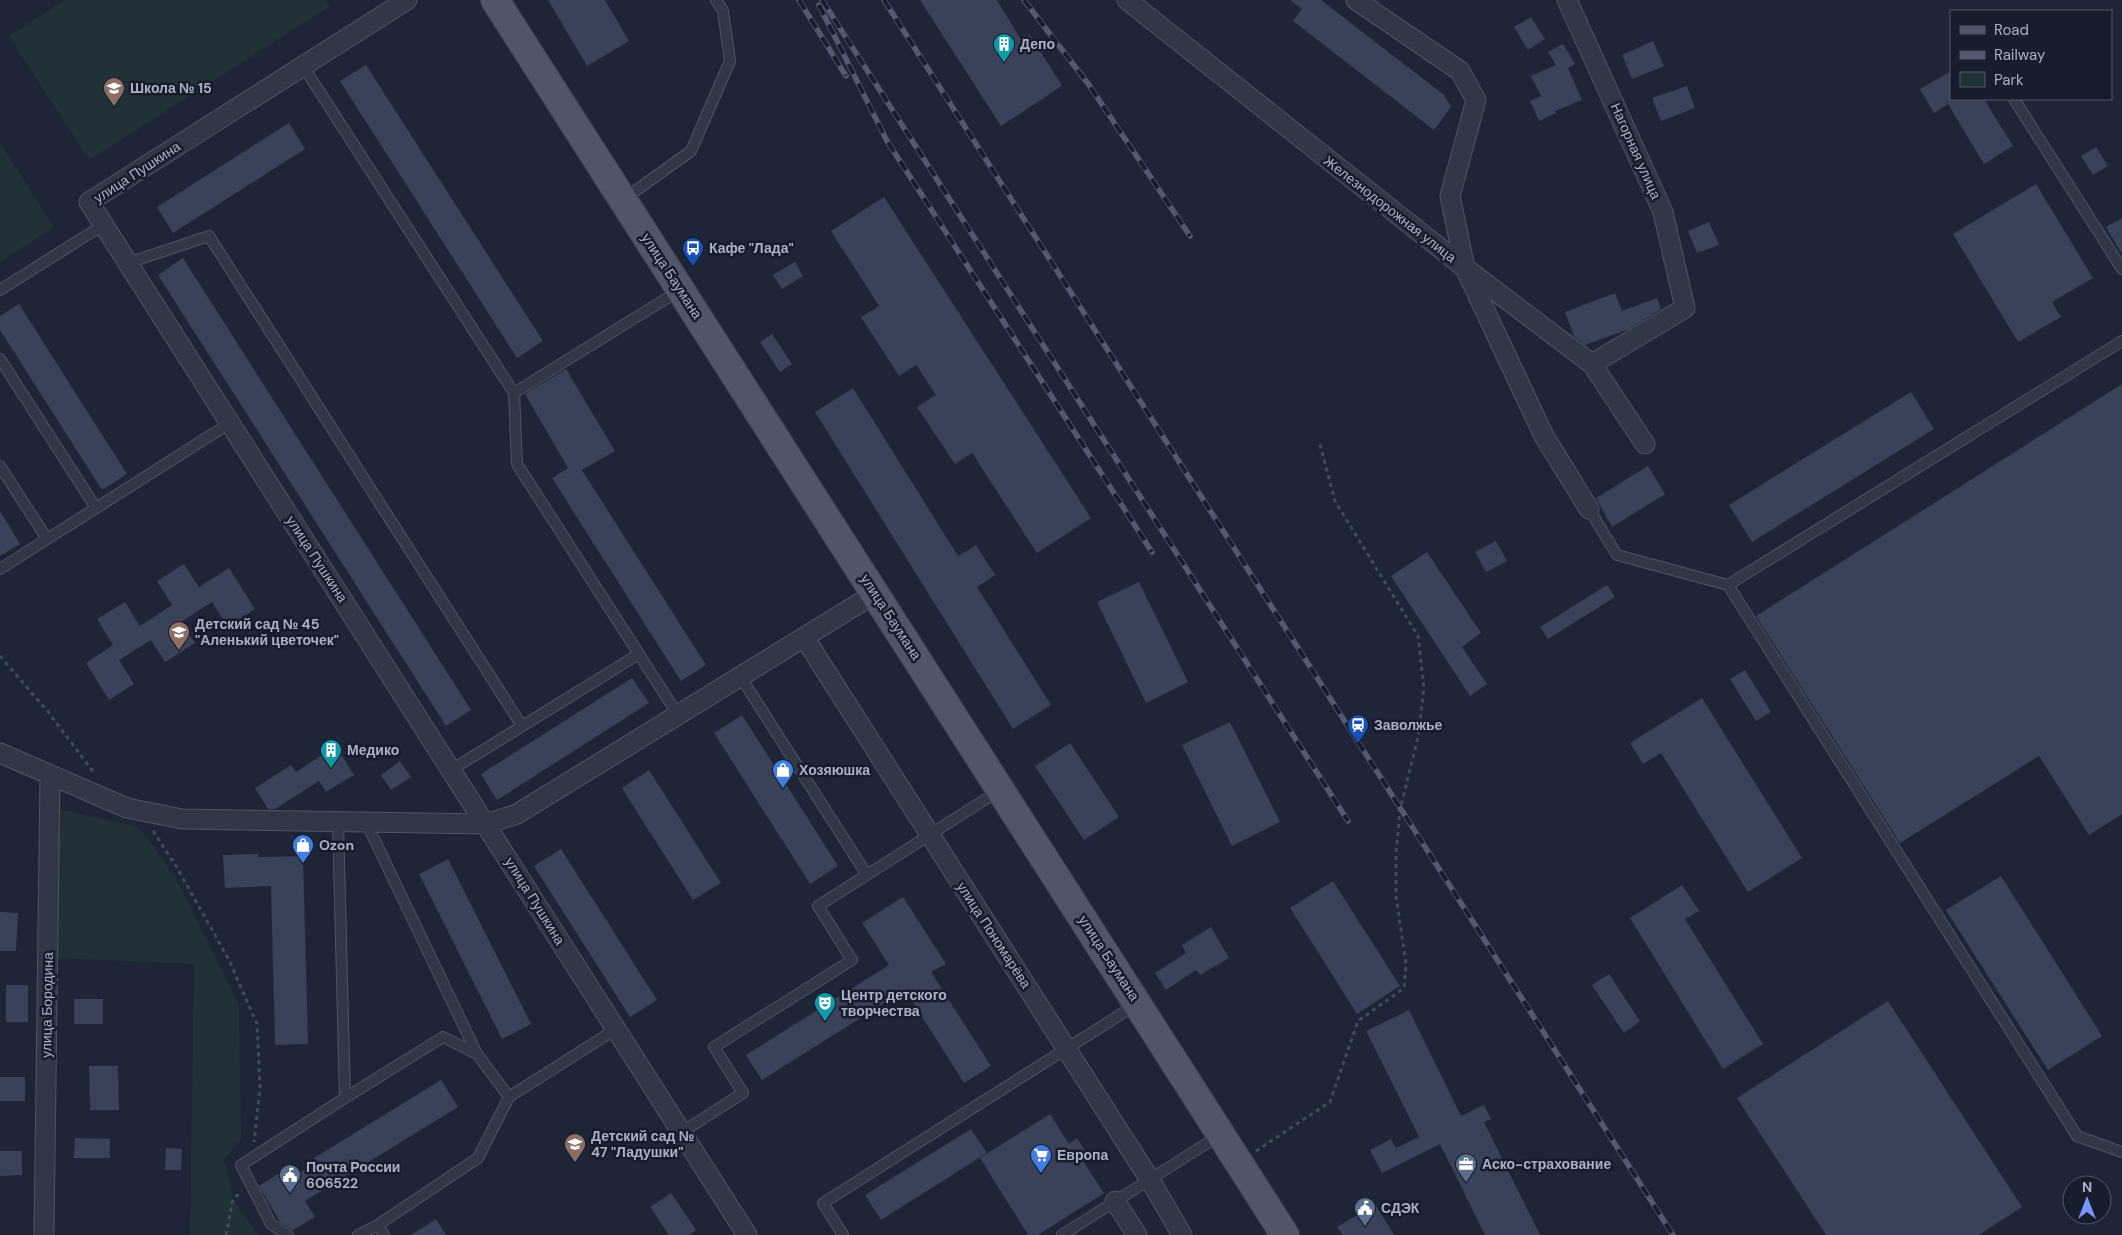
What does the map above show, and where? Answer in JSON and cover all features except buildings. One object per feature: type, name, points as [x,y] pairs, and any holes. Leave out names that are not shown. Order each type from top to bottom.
[{"type":"main road","name":"улица Баумана","points":[[495,0],[1285,1235]]},
{"type":"street","name":"улица Пушкина","points":[[407,0],[89,202],[747,1235]]},
{"type":"street","name":"Железнодорожная улица","points":[[1127,0],[1465,268],[1544,436],[1589,509]]},
{"type":"street","points":[[1356,0],[1460,71],[1476,100],[1450,196],[1465,268],[1592,364],[1645,444]]},
{"type":"street","name":"Нагорная улица","points":[[1567,0],[1663,212],[1685,308],[1592,364]]},
{"type":"street","points":[[0,752],[132,809],[182,819],[486,824],[517,814],[876,593]]},
{"type":"street","name":"улица Пономарёва","points":[[804,637],[1150,1180],[1182,1235]]},
{"type":"street","name":"улица Бородина","points":[[44,1235],[50,775]]},
{"type":"street","points":[[1115,1201],[1137,1235]]},
{"type":"lane","points":[[623,200],[691,150],[730,61],[723,11],[716,0]]},
{"type":"lane","points":[[303,66],[514,393],[517,464],[678,715]]},
{"type":"lane","points":[[2015,100],[2122,269]]},
{"type":"lane","points":[[0,290],[103,225]]},
{"type":"lane","points":[[128,264],[209,236],[522,726]]},
{"type":"lane","points":[[514,393],[681,289]]},
{"type":"lane","points":[[1728,585],[2122,341]]},
{"type":"lane","points":[[0,359],[96,508]]},
{"type":"lane","points":[[0,569],[230,423]]},
{"type":"lane","points":[[0,466],[47,539]]},
{"type":"lane","points":[[1589,509],[1617,555],[1728,585],[2077,1136],[2122,1152]]},
{"type":"lane","points":[[451,770],[639,654]]},
{"type":"lane","points":[[740,676],[867,875]]},
{"type":"lane","points":[[682,1132],[743,1093],[714,1047],[852,960],[818,906],[1001,790]]},
{"type":"lane","points":[[338,822],[345,1098]]},
{"type":"lane","points":[[366,822],[477,1054],[509,1097]]},
{"type":"lane","points":[[843,1235],[823,1203],[1137,1003]]},
{"type":"lane","points":[[358,1235],[378,1224],[478,1158],[509,1097],[616,1029]]},
{"type":"lane","points":[[288,1235],[271,1224],[241,1165],[443,1037],[477,1054]]},
{"type":"lane","points":[[1062,1235],[1221,1134]]},
{"type":"lane","points":[[378,1224],[384,1235]]},
{"type":"path","points":[[1253,1153],[1330,1102],[1358,1021],[1404,988],[1406,964],[1396,896],[1396,853],[1400,810],[1416,746],[1424,688],[1418,636],[1335,501],[1320,441]]},
{"type":"path","points":[[0,656],[49,713],[97,778]]},
{"type":"path","points":[[132,809],[158,836],[176,866],[229,960],[257,1024],[260,1088],[252,1158]]},
{"type":"path","points":[[226,1235],[233,1199],[251,1185]]},
{"type":"green space","name":"Школа № 15","points":[[65,0],[326,0],[330,6],[89,160],[9,36]]},
{"type":"green space","points":[[0,143],[54,227],[0,262]]},
{"type":"green space","points":[[59,809],[139,827],[174,875],[239,1005],[241,1140],[224,1159],[233,1199],[258,1235],[190,1235],[194,964],[57,958]]},
{"type":"railway","points":[[799,0],[846,76]]},
{"type":"railway","points":[[822,0],[1348,821]]},
{"type":"railway","points":[[884,0],[1673,1235]]},
{"type":"railway","points":[[1024,0],[1089,85],[1190,236]]},
{"type":"railway","points":[[819,5],[887,141],[1152,552]]},
{"type":"place","name":"Депо","points":[[1004,63]]},
{"type":"place","name":"Школа № 15","points":[[114,107]]},
{"type":"place","name":"Кафе \"Лада\"","points":[[693,267]]},
{"type":"place","name":"Детский сад № 45 \"Аленький цветочек\"","points":[[179,651]]},
{"type":"place","name":"Заволжье","points":[[1358,744]]},
{"type":"place","name":"Медико","points":[[331,769]]},
{"type":"place","name":"Хозяюшка","points":[[783,789]]},
{"type":"place","name":"Ozon","points":[[303,864]]},
{"type":"place","name":"Центр детского творчества","points":[[825,1022]]},
{"type":"place","name":"Детский сад № 47 \"Ладушки\"","points":[[575,1163]]},
{"type":"place","name":"Европа","points":[[1041,1174]]},
{"type":"place","name":"Аско-страхование","points":[[1466,1183]]},
{"type":"place","name":"Почта России 606522","points":[[290,1194]]},
{"type":"place","name":"СДЭК","points":[[1365,1227]]}]
